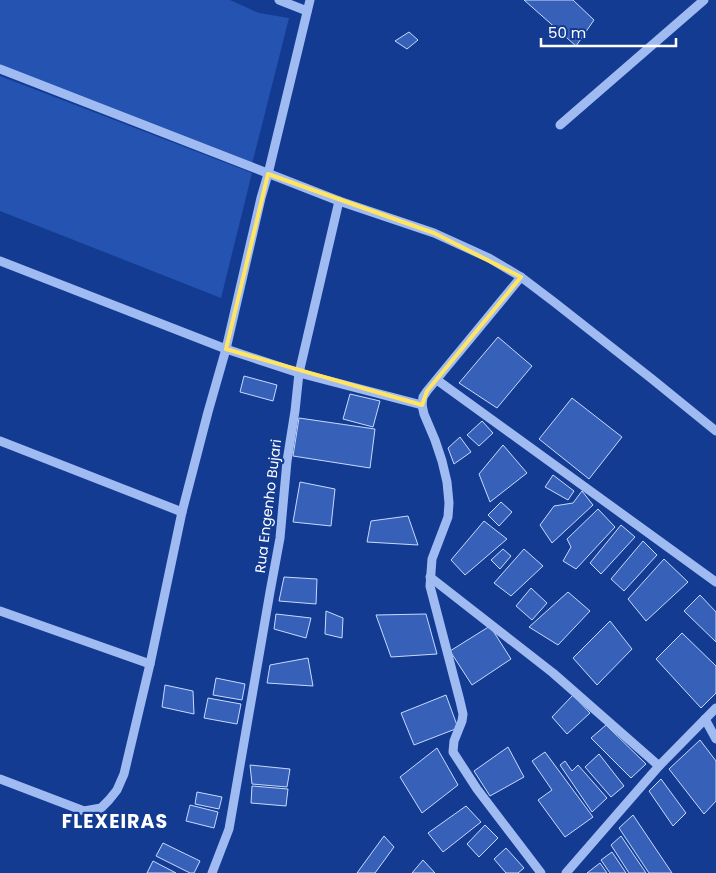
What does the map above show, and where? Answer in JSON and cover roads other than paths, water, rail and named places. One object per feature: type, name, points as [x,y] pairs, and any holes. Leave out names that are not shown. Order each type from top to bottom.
[{"type":"street","points":[[280,0],[307,11]]},
{"type":"street","points":[[0,779],[84,811],[101,808],[117,790],[124,774],[150,664],[182,512],[226,349],[310,0]]},
{"type":"street","points":[[560,125],[704,0]]},
{"type":"street","points":[[0,69],[339,201],[434,233],[489,258],[521,277],[554,302],[645,373],[716,432]]},
{"type":"street","name":"Rua Engenho Bujari","points":[[212,873],[229,829],[240,772],[280,538],[287,461],[299,373],[339,201]]},
{"type":"street","points":[[0,261],[226,349],[299,373],[422,405]]},
{"type":"street","points":[[521,277],[423,398],[422,405],[442,461],[449,503],[448,516],[432,558],[430,586],[463,714],[461,727],[454,741],[453,752],[477,789],[541,873]]},
{"type":"street","points":[[437,380],[716,582]]},
{"type":"street","points":[[0,441],[182,512]]},
{"type":"street","points":[[430,577],[552,673],[659,766]]},
{"type":"street","points":[[0,611],[150,664]]},
{"type":"street","points":[[566,873],[659,766],[716,708]]},
{"type":"street","points":[[706,720],[716,739]]},
{"type":"district","name":"FLEXEIRAS","points":[[115,821]]}]
